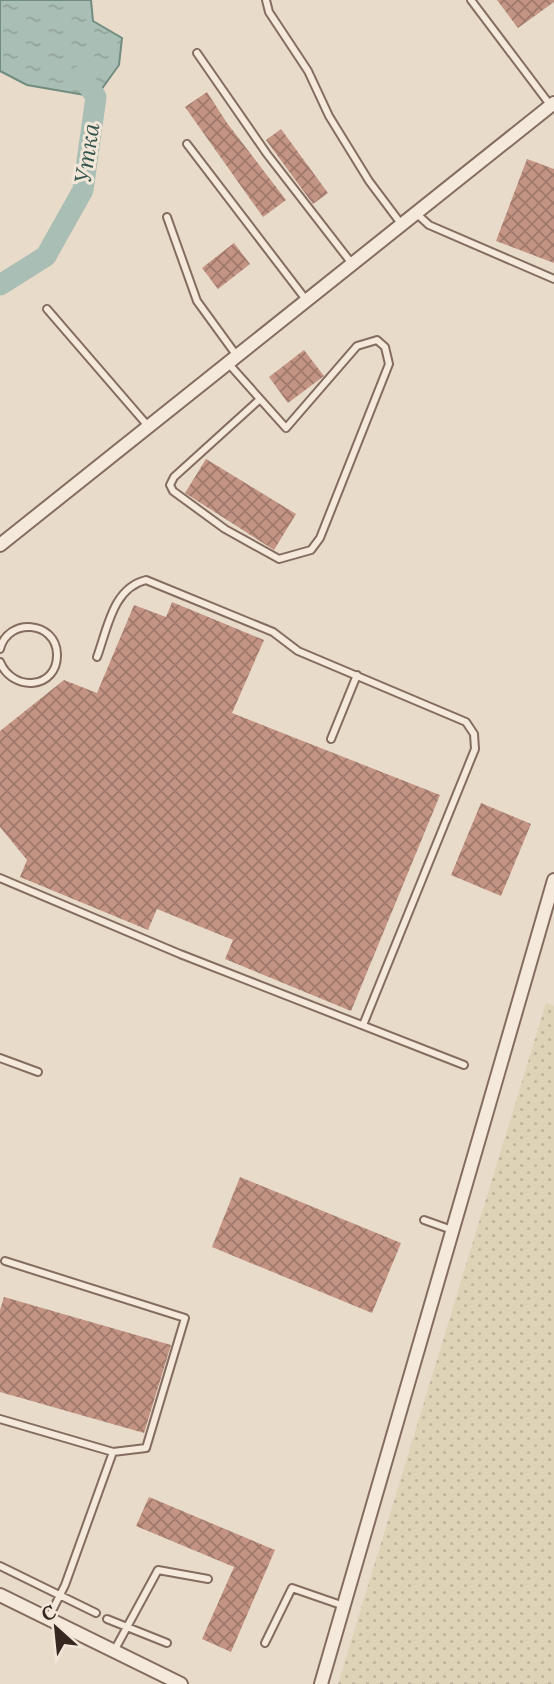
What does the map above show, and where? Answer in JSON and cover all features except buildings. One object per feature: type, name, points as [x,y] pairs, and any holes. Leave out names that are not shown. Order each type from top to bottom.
[{"type":"street","points":[[0,545],[552,104]]},
{"type":"street","points":[[321,1684],[554,880]]},
{"type":"street","points":[[0,1595],[180,1684]]},
{"type":"lane","points":[[266,0],[269,12],[308,71],[328,116],[369,181],[403,225]]},
{"type":"lane","points":[[471,0],[552,104]]},
{"type":"lane","points":[[197,53],[267,154],[353,265]]},
{"type":"lane","points":[[187,144],[307,301]]},
{"type":"lane","points":[[417,214],[429,225],[554,279]]},
{"type":"lane","points":[[167,217],[197,301],[259,400],[286,428],[357,346],[377,340],[389,356],[389,364],[320,538],[311,550],[300,555],[279,559],[225,529],[173,491],[170,485],[174,477],[259,400]]},
{"type":"lane","points":[[47,309],[148,426]]},
{"type":"lane","points":[[97,657],[119,596],[132,583],[146,580],[273,632],[298,651],[466,722],[474,734],[475,749],[363,1025]]},
{"type":"lane","points":[[0,649],[6,636],[14,630],[33,626],[49,635],[57,653],[56,662],[46,677],[28,684],[11,678],[0,662]]},
{"type":"lane","points":[[331,739],[356,675]]},
{"type":"lane","points":[[0,878],[180,954],[464,1065]]},
{"type":"lane","points":[[0,1058],[38,1072]]},
{"type":"lane","points":[[424,1220],[454,1231]]},
{"type":"lane","points":[[0,1419],[113,1452],[146,1448],[185,1318],[5,1261]]},
{"type":"lane","points":[[48,1619],[60,1595],[113,1452]]},
{"type":"lane","points":[[0,1566],[96,1613]]},
{"type":"lane","points":[[114,1651],[158,1570],[208,1579]]},
{"type":"lane","points":[[265,1643],[292,1588],[344,1606]]},
{"type":"lane","points":[[107,1619],[167,1643]]},
{"type":"shaded area","points":[[546,1003],[554,1006],[554,1684],[338,1684]]},
{"type":"water","points":[[0,0],[91,0],[93,21],[122,38],[119,65],[96,97],[27,85],[0,71]]},
{"type":"waterway","name":"Утка","points":[[0,285],[46,256],[83,190],[96,97],[81,76]]}]
